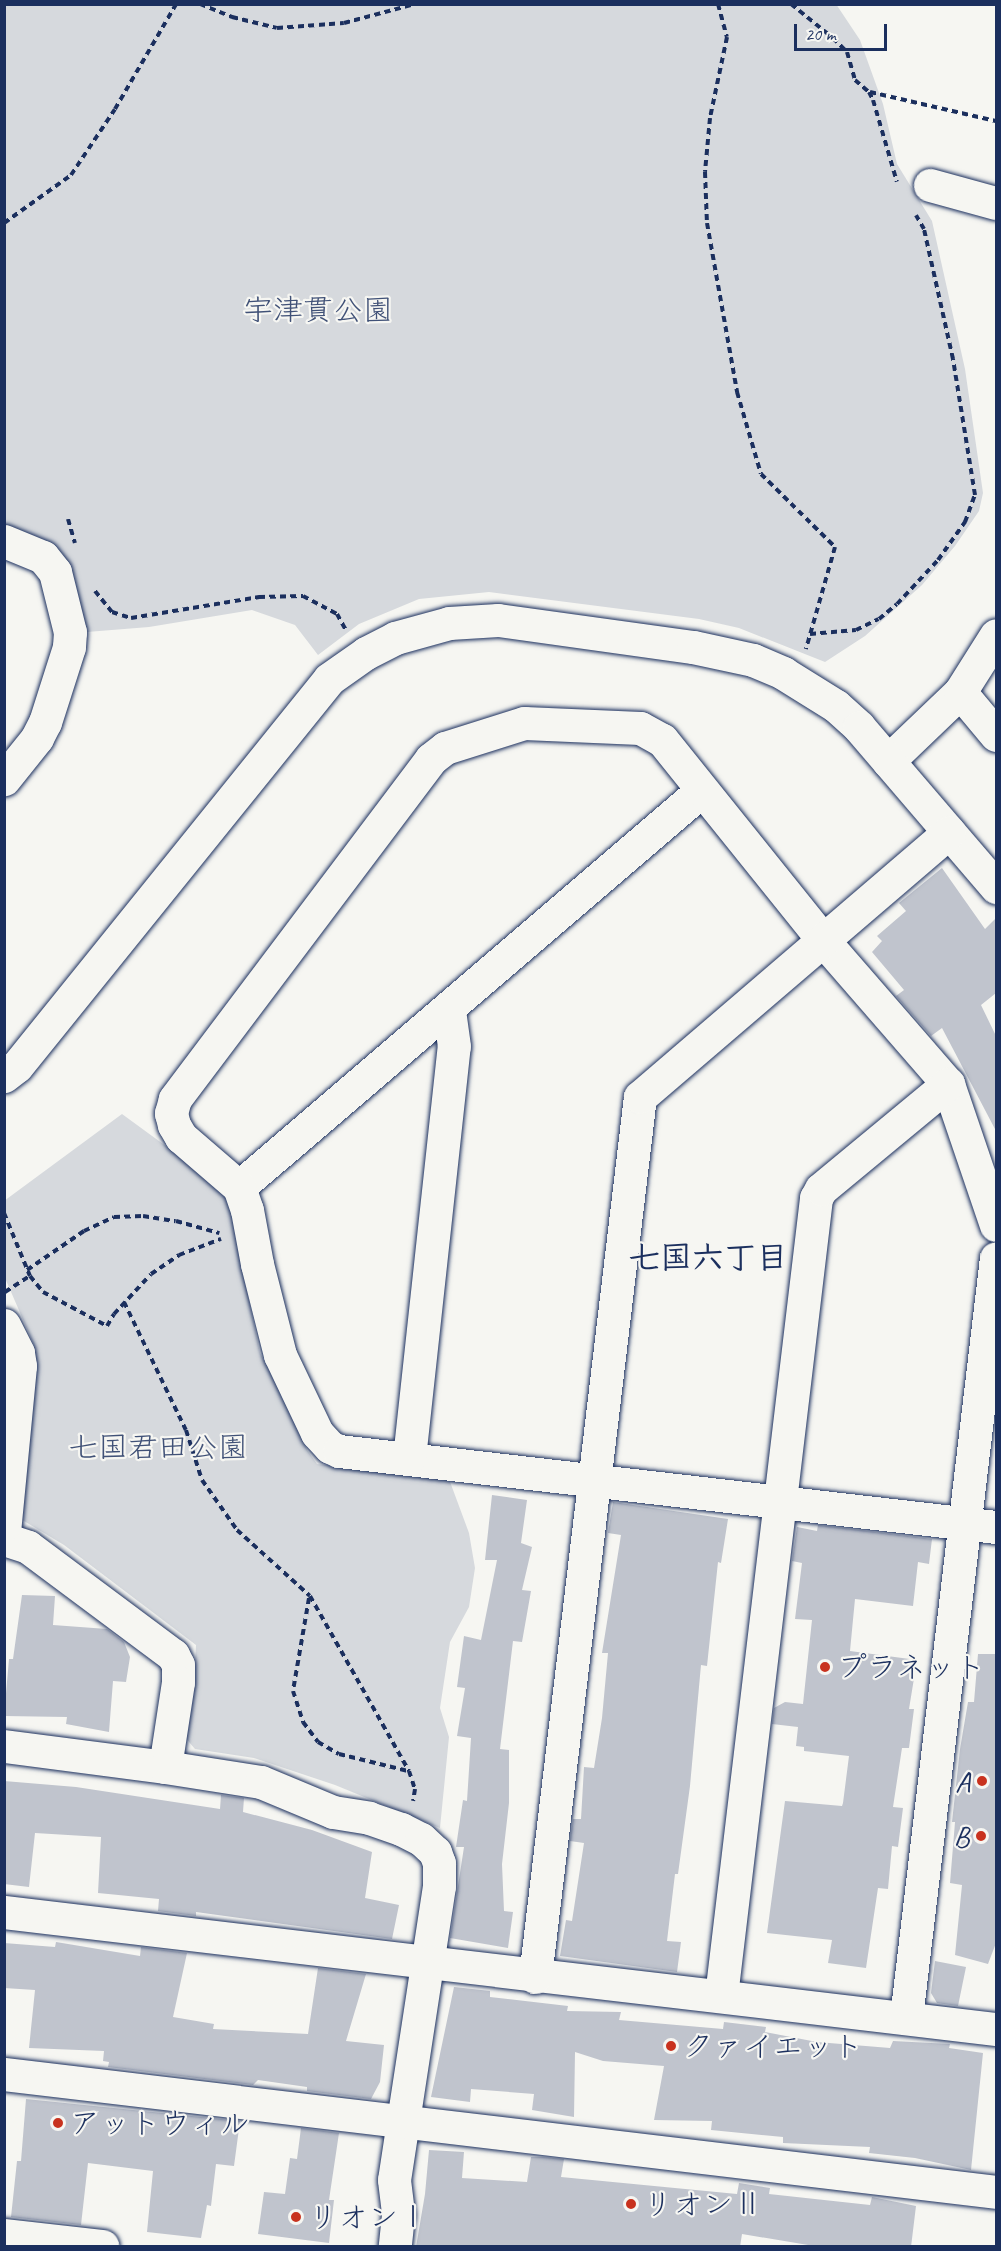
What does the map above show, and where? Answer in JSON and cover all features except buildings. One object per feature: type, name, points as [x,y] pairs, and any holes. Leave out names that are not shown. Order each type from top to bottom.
[{"type":"street","points":[[914,193],[996,203]]},
{"type":"street","points":[[4,541],[43,557],[56,572],[70,632],[69,647],[45,722],[37,738],[4,779]]},
{"type":"street","points":[[4,1076],[17,1066],[309,700],[342,669],[366,653],[395,638],[449,623],[498,620],[724,652],[753,660],[797,681],[819,695],[859,727],[996,887]]},
{"type":"street","points":[[888,761],[960,692],[996,635]]},
{"type":"street","points":[[960,692],[996,735]]},
{"type":"street","points":[[981,1525],[782,1500],[339,1451],[330,1447],[318,1433],[280,1354],[242,1234],[239,1187],[181,1137],[174,1125],[171,1113],[175,1099],[431,759],[445,748],[524,723],[640,728],[662,740],[823,940],[948,1084],[996,1225]]},
{"type":"street","points":[[239,1187],[701,791]]},
{"type":"street","points":[[535,1977],[640,1097],[949,832]]},
{"type":"street","points":[[409,1458],[454,1046],[449,1009]]},
{"type":"street","points":[[721,1996],[782,1500],[816,1198],[821,1189],[948,1084]]},
{"type":"street","points":[[906,2018],[981,1525],[996,1258]]},
{"type":"street","points":[[4,1325],[18,1353],[20,1366],[4,1533]]},
{"type":"street","points":[[4,1539],[28,1546],[173,1655],[178,1665],[178,1682],[165,1767]]},
{"type":"street","points":[[4,1746],[261,1782],[333,1812],[369,1818],[401,1829],[421,1839],[435,1852],[439,1863],[439,1886],[394,2180],[398,2215],[395,2247]]},
{"type":"street","points":[[4,1912],[428,1962],[535,1977],[721,1996],[996,2029]]},
{"type":"street","points":[[4,2074],[996,2192]]},
{"type":"street","points":[[4,2235],[102,2247]]},
{"type":"path","points":[[4,223],[55,189],[70,175],[115,109],[176,4]]},
{"type":"path","points":[[200,4],[232,17],[277,28],[344,22],[415,4]]},
{"type":"path","points":[[718,4],[727,37],[710,118],[705,172],[707,223],[737,392],[761,474],[835,547],[810,634],[856,630],[879,619],[897,604],[939,560],[965,522],[975,495],[953,359],[924,229],[914,193],[893,175],[882,126],[869,92]]},
{"type":"path","points":[[791,4],[847,52],[855,80],[869,92],[996,121]]},
{"type":"path","points":[[4,338],[4,378]]},
{"type":"path","points":[[68,519],[79,553]]},
{"type":"path","points":[[92,586],[112,612],[131,618],[259,597],[303,596],[337,614],[352,638]]},
{"type":"path","points":[[4,1213],[27,1270],[42,1292],[106,1326],[124,1302],[151,1274],[179,1255],[212,1241],[242,1234]]},
{"type":"path","points":[[27,1270],[84,1231],[114,1217],[143,1216],[242,1234]]},
{"type":"path","points":[[4,1292],[30,1276]]},
{"type":"path","points":[[124,1302],[186,1430],[202,1480],[222,1513],[244,1537],[310,1596],[409,1771],[414,1782],[415,1797],[401,1829]]},
{"type":"path","points":[[310,1596],[293,1691],[303,1722],[318,1742],[339,1754],[409,1771]]},
{"type":"green space","name":"宇津貫公園","points":[[836,4],[860,40],[883,104],[897,164],[932,221],[965,369],[983,493],[979,511],[955,546],[922,585],[865,636],[825,662],[739,628],[699,619],[489,592],[419,599],[359,624],[318,655],[295,625],[252,610],[149,627],[87,632],[62,553],[5,528],[5,5]]},
{"type":"green space","name":"七国君田公園","points":[[122,1114],[226,1190],[260,1353],[292,1412],[307,1450],[317,1464],[449,1479],[469,1533],[475,1568],[469,1607],[450,1642],[440,1708],[449,1737],[440,1828],[335,1785],[254,1758],[195,1749],[184,1736],[194,1685],[196,1645],[64,1545],[14,1515],[34,1345],[5,1278],[4,1201]]},
{"type":"place","name":"プラネット","points":[[825,1667]]},
{"type":"place","name":"A","points":[[982,1781]]},
{"type":"place","name":"B","points":[[981,1836]]},
{"type":"place","name":"クァイエット","points":[[671,2046]]},
{"type":"place","name":"アットウィル","points":[[58,2123]]},
{"type":"place","name":"リオンⅡ","points":[[631,2204]]},
{"type":"place","name":"リオンⅠ","points":[[296,2217]]},
{"type":"district","name":"七国六丁目","points":[[708,1258]]}]
